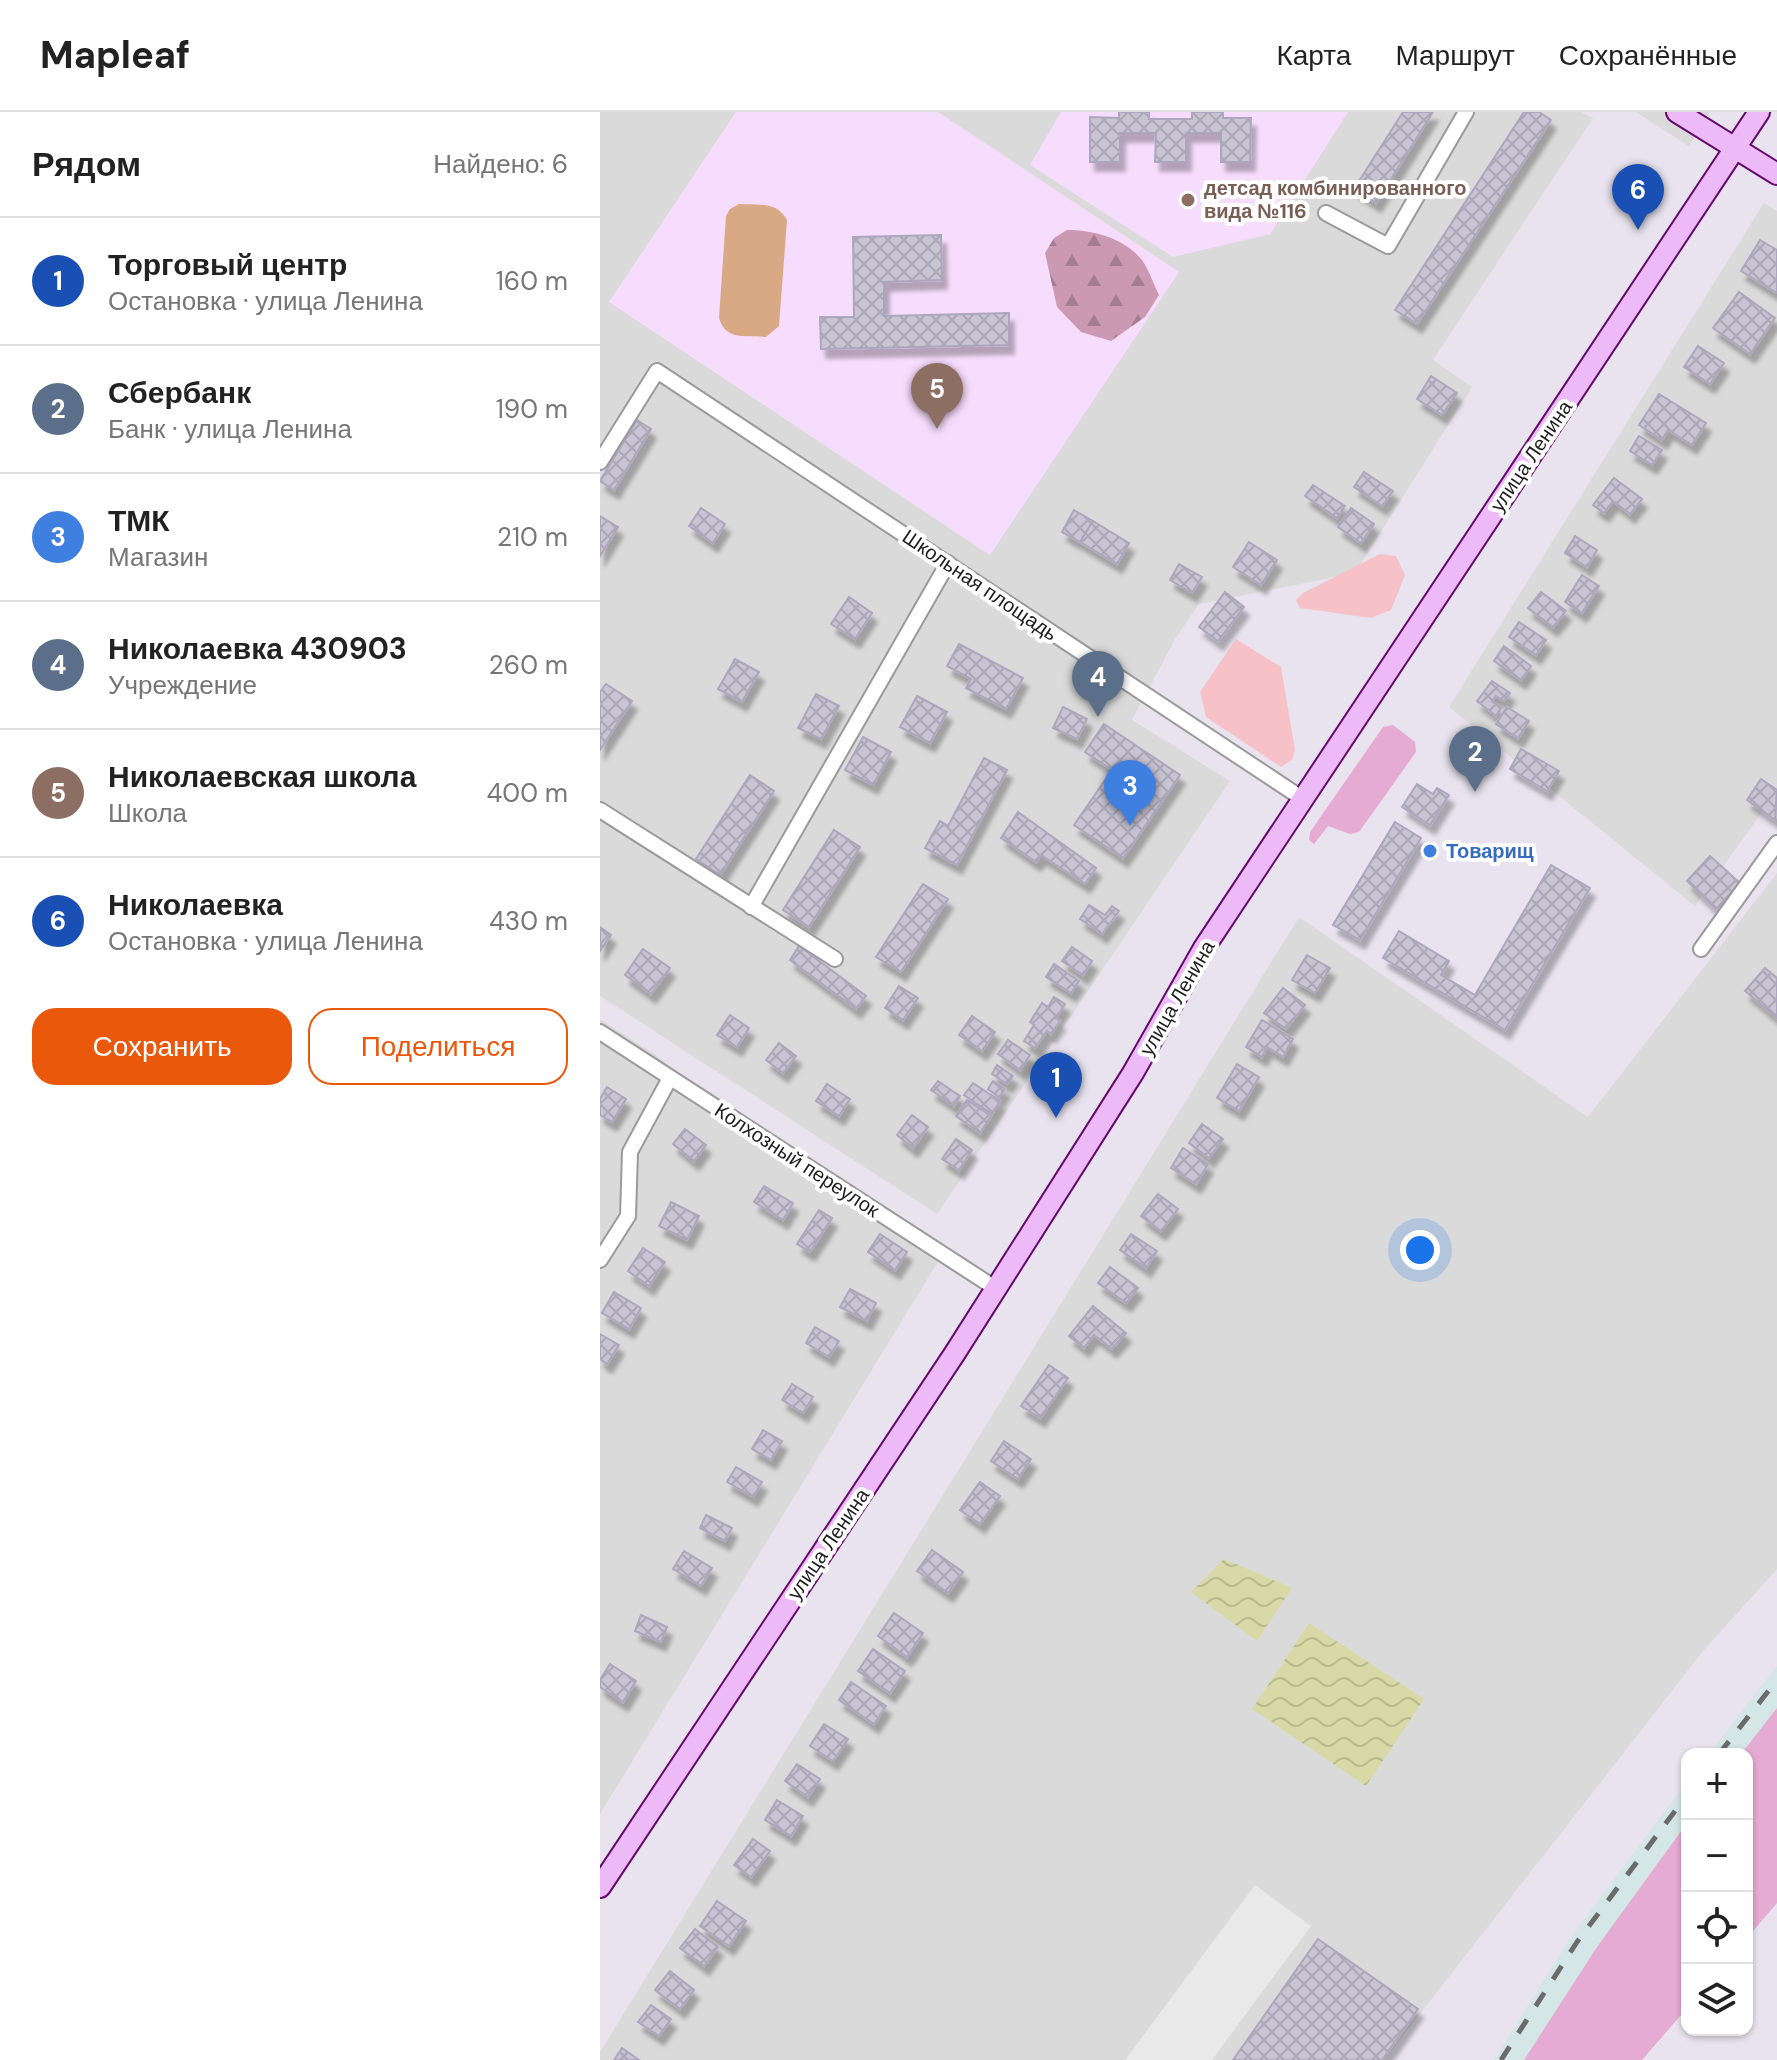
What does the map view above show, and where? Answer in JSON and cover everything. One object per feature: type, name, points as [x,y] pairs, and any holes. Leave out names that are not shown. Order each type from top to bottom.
[{"type":"main road","points":[[1677,112],[1777,174]]},
{"type":"main road","name":"улица Ленина","points":[[600,1887],[955,1353],[1133,1073],[1204,948],[1759,112]]},
{"type":"street","points":[[1326,213],[1388,246],[1466,112]]},
{"type":"street","name":"Школьная площадь","points":[[600,462],[657,371],[1303,799]]},
{"type":"street","points":[[751,907],[948,563]]},
{"type":"street","points":[[600,810],[835,959]]},
{"type":"street","points":[[1701,949],[1777,843]]},
{"type":"street","name":"Колхозный переулок","points":[[600,1032],[995,1288]]},
{"type":"street","points":[[600,1260],[628,1216],[630,1152],[670,1078]]},
{"type":"shaded area","points":[[600,112],[1581,112],[1593,118],[1433,360],[1472,387],[1355,573],[1199,604],[1175,639],[1132,720],[1230,781],[937,1214],[600,996]]},
{"type":"shaded area","points":[[736,112],[938,112],[1179,272],[990,555],[609,302]]},
{"type":"shaded area","name":"детсад комбинированного вида №116","points":[[1061,112],[1348,112],[1270,234],[1173,257],[1030,165]]},
{"type":"shaded area","points":[[1636,112],[1710,112],[1689,146]]},
{"type":"shaded area","points":[[1764,203],[1777,211],[1777,791],[1695,906],[1449,707]]},
{"type":"shaded area","points":[[739,204],[772,207],[787,220],[779,326],[766,337],[731,334],[719,318],[726,216],[730,209]]},
{"type":"shaded area","points":[[1380,554],[1396,556],[1405,575],[1391,610],[1371,618],[1300,608],[1296,600],[1303,593]]},
{"type":"shaded area","points":[[1236,639],[1281,667],[1295,750],[1292,760],[1281,767],[1206,717],[1200,692]]},
{"type":"shaded area","points":[[1393,725],[1415,742],[1416,752],[1359,832],[1350,834],[1328,826],[1314,844],[1309,840],[1310,832],[1383,727]]},
{"type":"shaded area","points":[[1777,873],[1777,1569],[1703,1651],[1384,2060],[600,2060],[600,2052],[1299,917],[1588,1117]]},
{"type":"shaded area","points":[[600,1019],[666,1062],[660,1087],[670,1071],[944,1252],[600,1814]]},
{"type":"shaded area","points":[[1777,1666],[1777,1708],[1746,1748],[1714,1748]]},
{"type":"shaded area","points":[[1777,1708],[1777,1903],[1753,1931],[1753,1748],[1746,1748]]},
{"type":"shaded area","points":[[1681,1790],[1681,1832],[1524,2060],[1494,2060],[1571,1937]]},
{"type":"shaded area","points":[[1681,1831],[1681,2015],[1642,2060],[1524,2060],[1597,1947]]},
{"type":"shaded area","points":[[1255,1885],[1311,1926],[1212,2060],[1125,2060]]},
{"type":"green space","points":[[1067,230],[1098,234],[1135,252],[1159,295],[1145,317],[1111,341],[1081,332],[1057,307],[1045,253],[1054,238]]},
{"type":"water","points":[[1224,1559],[1292,1588],[1257,1641],[1191,1592]]},
{"type":"water","points":[[1309,1623],[1424,1699],[1366,1786],[1252,1709]]},
{"type":"building","points":[[1119,112],[1149,112],[1149,119],[1192,119],[1192,112],[1223,112],[1223,118],[1251,118],[1250,162],[1221,162],[1221,133],[1186,133],[1186,162],[1155,162],[1156,133],[1120,133],[1120,162],[1090,162],[1090,117],[1119,118]]},
{"type":"building","points":[[1403,112],[1433,112],[1376,203],[1354,189]]},
{"type":"building","points":[[1524,112],[1539,112],[1551,120],[1417,324],[1395,310]]},
{"type":"building","points":[[941,235],[942,280],[884,282],[884,316],[1009,313],[1009,345],[821,349],[820,317],[854,317],[853,237]]},
{"type":"building","points":[[1760,240],[1777,250],[1777,293],[1741,271]]},
{"type":"building","points":[[1739,292],[1775,318],[1750,354],[1713,328]]},
{"type":"building","points":[[1698,346],[1724,363],[1710,384],[1684,367]]},
{"type":"building","points":[[1431,376],[1457,393],[1442,415],[1417,399]]},
{"type":"building","points":[[1659,394],[1706,423],[1692,445],[1668,430],[1662,440],[1639,425]]},
{"type":"building","points":[[637,420],[651,429],[614,490],[600,481]]},
{"type":"building","points":[[1639,436],[1662,450],[1652,465],[1630,451]]},
{"type":"building","points":[[1364,472],[1393,491],[1382,506],[1354,487]]},
{"type":"building","points":[[1614,478],[1642,499],[1630,514],[1613,501],[1604,513],[1593,505]]},
{"type":"building","points":[[1313,485],[1345,506],[1337,518],[1305,496]]},
{"type":"building","points":[[701,508],[725,524],[713,543],[689,526]]},
{"type":"building","points":[[1351,508],[1374,524],[1361,543],[1338,527]]},
{"type":"building","points":[[1074,510],[1093,521],[1080,542],[1062,532]]},
{"type":"building","points":[[600,516],[618,527],[600,556]]},
{"type":"building","points":[[1093,521],[1129,543],[1117,564],[1080,542]]},
{"type":"building","points":[[1575,536],[1597,550],[1587,567],[1565,553]]},
{"type":"building","points":[[1249,542],[1277,560],[1261,585],[1233,567]]},
{"type":"building","points":[[1179,564],[1202,577],[1192,593],[1170,580]]},
{"type":"building","points":[[1582,575],[1599,586],[1582,613],[1565,602]]},
{"type":"building","points":[[1225,592],[1244,607],[1218,641],[1199,627]]},
{"type":"building","points":[[1541,592],[1566,611],[1553,627],[1528,608]]},
{"type":"building","points":[[849,597],[872,613],[855,639],[831,624]]},
{"type":"building","points":[[1519,622],[1546,640],[1536,655],[1509,637]]},
{"type":"building","points":[[959,644],[1023,678],[1006,709],[966,688],[971,679],[947,666]]},
{"type":"building","points":[[1504,646],[1531,666],[1521,680],[1494,661]]},
{"type":"building","points":[[735,659],[759,672],[742,702],[718,689]]},
{"type":"building","points":[[1492,681],[1510,693],[1504,701],[1496,696],[1492,701],[1501,708],[1496,716],[1477,701]]},
{"type":"building","points":[[606,684],[632,701],[600,750],[600,692]]},
{"type":"building","points":[[816,694],[839,706],[821,739],[798,728]]},
{"type":"building","points":[[917,696],[947,712],[930,743],[900,727]]},
{"type":"building","points":[[1063,707],[1087,719],[1077,739],[1053,728]]},
{"type":"building","points":[[1507,707],[1529,721],[1518,738],[1496,724]]},
{"type":"building","points":[[1104,724],[1180,775],[1123,858],[1074,825],[1112,770],[1085,752]]},
{"type":"building","points":[[863,737],[891,752],[873,785],[845,770]]},
{"type":"building","points":[[1521,749],[1559,771],[1547,791],[1510,769]]},
{"type":"building","points":[[984,758],[1007,770],[957,865],[925,848],[940,821],[948,826]]},
{"type":"building","points":[[750,775],[774,791],[720,875],[696,859]]},
{"type":"building","points":[[1761,779],[1777,790],[1775,820],[1747,800]]},
{"type":"building","points":[[1417,784],[1433,794],[1437,788],[1449,795],[1430,825],[1402,807]]},
{"type":"building","points":[[1018,812],[1096,868],[1085,884],[1041,855],[1036,862],[1001,838]]},
{"type":"building","points":[[1395,822],[1421,838],[1360,940],[1333,925]]},
{"type":"building","points":[[834,830],[860,847],[809,927],[783,910]]},
{"type":"building","points":[[1710,856],[1740,883],[1716,909],[1687,881]]},
{"type":"building","points":[[1551,865],[1590,888],[1505,1030],[1383,958],[1399,931],[1449,961],[1441,975],[1475,995]]},
{"type":"building","points":[[923,884],[948,899],[901,972],[876,957]]},
{"type":"building","points":[[1089,905],[1105,915],[1112,906],[1119,911],[1102,934],[1080,919]]},
{"type":"building","points":[[600,927],[611,935],[600,951]]},
{"type":"building","points":[[799,946],[866,996],[856,1009],[790,960]]},
{"type":"building","points":[[1072,947],[1092,961],[1083,975],[1062,961]]},
{"type":"building","points":[[643,949],[670,968],[651,994],[625,975]]},
{"type":"building","points":[[1307,955],[1330,968],[1315,993],[1292,980]]},
{"type":"building","points":[[1054,964],[1079,981],[1071,993],[1046,977]]},
{"type":"building","points":[[1765,968],[1777,978],[1777,1018],[1745,991]]},
{"type":"building","points":[[899,986],[918,998],[903,1020],[885,1008]]},
{"type":"building","points":[[1283,988],[1305,1005],[1286,1029],[1264,1013]]},
{"type":"building","points":[[1054,997],[1065,1004],[1056,1018],[1060,1021],[1051,1034],[1047,1031],[1035,1048],[1024,1041],[1034,1025],[1030,1022],[1042,1003],[1048,1007]]},
{"type":"building","points":[[730,1015],[749,1028],[737,1047],[717,1035]]},
{"type":"building","points":[[972,1016],[995,1032],[982,1051],[959,1035]]},
{"type":"building","points":[[1262,1020],[1293,1039],[1283,1057],[1267,1047],[1262,1057],[1246,1047]]},
{"type":"building","points":[[1008,1040],[1030,1055],[1020,1070],[998,1054]]},
{"type":"building","points":[[779,1043],[796,1056],[783,1073],[766,1060]]},
{"type":"building","points":[[1237,1064],[1259,1077],[1239,1111],[1217,1098]]},
{"type":"building","points":[[997,1065],[1013,1076],[1007,1084],[992,1074]]},
{"type":"building","points":[[938,1081],[960,1096],[954,1106],[931,1090]]},
{"type":"building","points":[[993,1081],[1005,1089],[999,1097],[988,1089]]},
{"type":"building","points":[[973,1083],[1000,1101],[992,1114],[964,1095]]},
{"type":"building","points":[[827,1084],[850,1099],[839,1116],[816,1101]]},
{"type":"building","points":[[607,1087],[626,1099],[612,1122],[600,1115],[600,1099]]},
{"type":"building","points":[[967,1100],[991,1116],[980,1133],[956,1116]]},
{"type":"building","points":[[912,1115],[928,1127],[913,1148],[897,1135]]},
{"type":"building","points":[[1202,1124],[1223,1139],[1209,1158],[1189,1143]]},
{"type":"building","points":[[685,1129],[706,1145],[694,1161],[673,1144]]},
{"type":"building","points":[[956,1139],[972,1150],[959,1170],[942,1159]]},
{"type":"building","points":[[1183,1148],[1208,1164],[1196,1184],[1171,1168]]},
{"type":"building","points":[[764,1186],[793,1203],[783,1220],[754,1202]]},
{"type":"building","points":[[1158,1194],[1178,1209],[1161,1231],[1141,1216]]},
{"type":"building","points":[[671,1202],[699,1216],[687,1240],[659,1226]]},
{"type":"building","points":[[819,1210],[832,1218],[810,1252],[797,1244]]},
{"type":"building","points":[[880,1234],[907,1252],[895,1270],[868,1252]]},
{"type":"building","points":[[1131,1234],[1157,1251],[1146,1268],[1120,1250]]},
{"type":"building","points":[[643,1248],[665,1262],[649,1286],[628,1271]]},
{"type":"building","points":[[1110,1267],[1138,1288],[1126,1303],[1098,1283]]},
{"type":"building","points":[[850,1289],[876,1303],[867,1321],[840,1307]]},
{"type":"building","points":[[614,1292],[641,1308],[629,1329],[602,1313]]},
{"type":"building","points":[[1093,1306],[1126,1333],[1112,1349],[1094,1335],[1084,1348],[1069,1336]]},
{"type":"building","points":[[815,1327],[839,1341],[829,1357],[806,1343]]},
{"type":"building","points":[[600,1334],[619,1345],[607,1364],[600,1359]]},
{"type":"building","points":[[1049,1365],[1068,1378],[1040,1418],[1021,1406]]},
{"type":"building","points":[[792,1384],[813,1397],[803,1413],[782,1400]]},
{"type":"building","points":[[763,1430],[782,1441],[771,1460],[752,1449]]},
{"type":"building","points":[[1004,1441],[1031,1459],[1018,1479],[991,1461]]},
{"type":"building","points":[[736,1467],[762,1482],[753,1497],[727,1482]]},
{"type":"building","points":[[980,1482],[1000,1496],[980,1524],[960,1510]]},
{"type":"building","points":[[706,1515],[732,1528],[725,1541],[700,1528]]},
{"type":"building","points":[[932,1550],[963,1572],[948,1593],[917,1571]]},
{"type":"building","points":[[684,1551],[712,1568],[701,1586],[673,1569]]},
{"type":"building","points":[[894,1613],[923,1633],[907,1657],[878,1636]]},
{"type":"building","points":[[641,1615],[667,1627],[661,1642],[635,1631]]},
{"type":"building","points":[[873,1649],[905,1671],[890,1693],[858,1671]]},
{"type":"building","points":[[610,1664],[636,1681],[623,1702],[600,1687],[600,1680]]},
{"type":"building","points":[[851,1682],[886,1706],[874,1724],[839,1700]]},
{"type":"building","points":[[824,1724],[848,1739],[833,1761],[810,1746]]},
{"type":"building","points":[[797,1764],[820,1779],[808,1797],[785,1781]]},
{"type":"building","points":[[777,1800],[803,1816],[791,1836],[765,1820]]},
{"type":"building","points":[[753,1839],[770,1851],[751,1877],[734,1865]]},
{"type":"building","points":[[717,1901],[746,1921],[729,1946],[700,1926]]},
{"type":"building","points":[[695,1929],[718,1947],[704,1966],[680,1948]]},
{"type":"building","points":[[1318,1939],[1418,2009],[1382,2060],[1233,2060]]},
{"type":"building","points":[[670,1971],[694,1990],[680,2009],[655,1990]]},
{"type":"building","points":[[651,2005],[671,2019],[659,2036],[638,2022]]},
{"type":"building","points":[[622,2048],[639,2060],[614,2060]]},
{"type":"railway","points":[[1724,1748],[1777,1680]]},
{"type":"railway","points":[[1501,2060],[1577,1942],[1681,1803]]},
{"type":"place","name":"детсад комбинированного вида №116","points":[[1188,200]]},
{"type":"place","name":"Николаевка","points":[[1638,230]]},
{"type":"place","name":"Николаевская школа","points":[[937,429]]},
{"type":"place","name":"Николаевка 430903","points":[[1098,717]]},
{"type":"place","name":"Сбербанк","points":[[1475,792]]},
{"type":"place","name":"ТМК","points":[[1130,826]]},
{"type":"place","name":"Товарищ","points":[[1430,851]]},
{"type":"place","name":"Торговый центр","points":[[1056,1118]]}]
